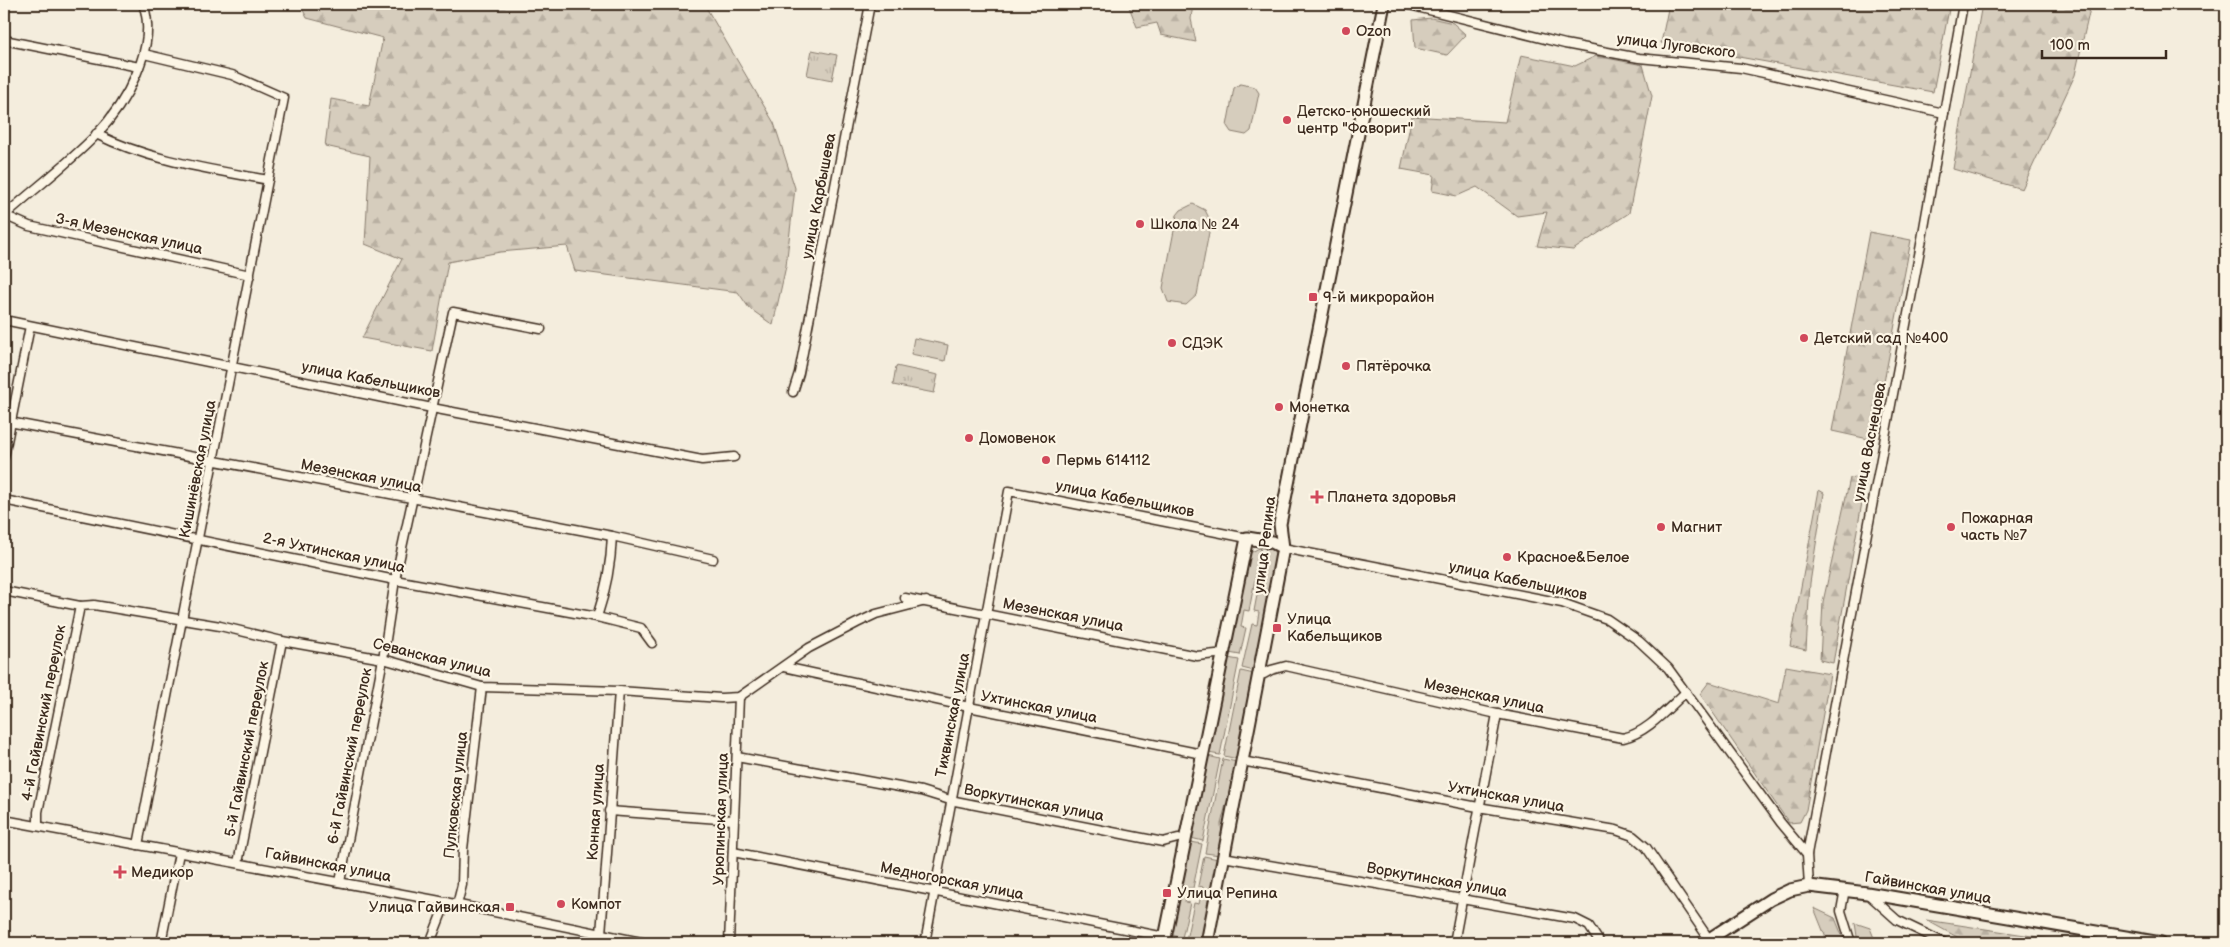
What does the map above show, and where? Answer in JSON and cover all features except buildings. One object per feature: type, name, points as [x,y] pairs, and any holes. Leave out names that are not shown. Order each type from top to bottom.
[{"type":"street","points":[[4,215],[96,134],[123,100],[144,54],[148,31],[143,4]]},
{"type":"street","name":"улица Карбышева","points":[[793,392],[799,373],[870,4]]},
{"type":"street","name":"улица Репина","points":[[1207,943],[1283,548],[1280,524],[1384,4]]},
{"type":"street","name":"улица Луговского","points":[[1405,4],[1565,44],[1640,58],[1741,68],[1944,113]]},
{"type":"street","name":"улица Васнецова","points":[[1809,886],[1807,854],[1963,4]]},
{"type":"street","points":[[4,40],[139,67]]},
{"type":"street","name":"Кишинёвская улица","points":[[138,845],[284,98],[232,75],[144,54]]},
{"type":"street","points":[[96,134],[132,150],[183,164],[268,180]]},
{"type":"street","name":"3-я Мезенская улица","points":[[4,215],[29,226],[250,275]]},
{"type":"street","name":"6-й Гайвинский переулок","points":[[340,882],[383,659],[395,580],[453,312],[541,329]]},
{"type":"street","name":"улица Кабельщиков","points":[[4,320],[232,365],[247,371],[702,460],[734,457]]},
{"type":"street","points":[[4,457],[7,421],[30,326]]},
{"type":"street","name":"Мезенская улица","points":[[7,421],[214,462],[612,536],[713,559]]},
{"type":"street","name":"улица Кабельщиков","points":[[1009,491],[1264,541],[1283,548],[1530,597],[1586,610],[1607,619],[1639,641],[1668,668],[1781,823],[1807,854]]},
{"type":"street","name":"Тихвинская улица","points":[[925,943],[950,800],[1009,491]]},
{"type":"street","name":"2-я Ухтинская улица","points":[[4,500],[395,580],[597,617],[641,628],[652,643]]},
{"type":"street","points":[[1264,541],[1273,534],[1280,524]]},
{"type":"street","points":[[597,617],[611,562],[612,536]]},
{"type":"street","name":"улица Репина","points":[[1164,940],[1247,538]]},
{"type":"street","name":"Севанская улица","points":[[4,591],[80,606],[94,605],[183,619],[253,633],[282,641],[383,659],[482,687],[619,691],[721,698],[740,697]]},
{"type":"street","name":"Мезенская улица","points":[[905,598],[1197,656],[1216,654]]},
{"type":"street","points":[[740,697],[809,648],[857,623],[876,614],[926,601]]},
{"type":"street","name":"4-й Гайвинский переулок","points":[[38,826],[38,812],[80,606]]},
{"type":"street","name":"5-й Гайвинский переулок","points":[[238,863],[282,641]]},
{"type":"street","name":"Мезенская улица","points":[[1264,674],[1286,666],[1497,714],[1624,738],[1633,736],[1686,692]]},
{"type":"street","name":"Ухтинская улица","points":[[784,667],[1202,754]]},
{"type":"street","name":"Пулковская улица","points":[[457,905],[462,885],[463,849],[482,687]]},
{"type":"street","name":"Конная улица","points":[[601,934],[619,691]]},
{"type":"street","name":"Урюпинская улица","points":[[729,943],[740,697]]},
{"type":"street","points":[[1454,943],[1478,807],[1497,714]]},
{"type":"street","name":"Воркутинская улица","points":[[737,757],[921,791],[950,800],[1163,842],[1178,838]]},
{"type":"street","name":"Ухтинская улица","points":[[1242,761],[1478,807],[1616,830],[1633,836],[1646,846],[1708,942]]},
{"type":"street","points":[[609,811],[733,820]]},
{"type":"street","name":"Гайвинская улица","points":[[4,820],[446,902],[646,943]]},
{"type":"street","name":"Медногорская улица","points":[[733,852],[1164,940]]},
{"type":"street","points":[[160,943],[179,853]]},
{"type":"street","name":"Воркутинская улица","points":[[1229,858],[1575,919],[1589,926],[1600,943]]},
{"type":"street","name":"Гайвинская улица","points":[[1708,942],[1771,899],[1790,890],[1809,886],[1845,889],[2161,943]]},
{"type":"street","points":[[1845,889],[1841,911],[1851,943]]},
{"type":"street","points":[[1867,893],[1897,920],[1945,943]]},
{"type":"street","points":[[430,943],[446,902]]},
{"type":"green space","points":[[300,4],[704,4],[774,123],[795,188],[786,266],[773,325],[749,308],[738,292],[575,271],[567,246],[500,252],[448,262],[432,351],[362,338],[402,259],[365,244],[370,156],[325,146],[331,99],[369,106],[383,38],[307,18]]},
{"type":"green space","points":[[1128,4],[1193,4],[1191,19],[1196,42],[1161,35],[1157,23],[1137,27]]},
{"type":"green space","points":[[1669,4],[1950,4],[1933,92],[1661,43]]},
{"type":"green space","points":[[1982,4],[2091,4],[2075,75],[2022,189],[1953,169]]},
{"type":"green space","points":[[1431,18],[1453,23],[1466,35],[1447,55],[1415,48],[1413,20]]},
{"type":"green space","points":[[812,50],[837,55],[832,80],[807,75]]},
{"type":"green space","points":[[1521,55],[1575,66],[1596,56],[1643,65],[1652,96],[1629,213],[1573,250],[1537,246],[1547,212],[1517,216],[1477,187],[1457,196],[1432,191],[1434,175],[1401,169],[1412,116],[1505,122]]},
{"type":"green space","points":[[1240,84],[1255,87],[1259,93],[1251,131],[1246,135],[1231,132],[1227,126],[1234,88]]},
{"type":"green space","points":[[1193,204],[1205,210],[1211,222],[1197,295],[1186,305],[1168,302],[1163,288],[1177,215],[1181,210]]},
{"type":"green space","points":[[1869,232],[1911,240],[1873,440],[1832,431]]},
{"type":"green space","points":[[914,338],[948,345],[945,361],[911,354]]},
{"type":"green space","points":[[896,366],[938,375],[934,393],[893,385]]},
{"type":"green space","points":[[1867,475],[1833,663],[1820,660],[1823,602],[1850,478]]},
{"type":"green space","points":[[1819,490],[1824,493],[1810,583],[1806,650],[1790,646]]},
{"type":"green space","points":[[1261,547],[1249,611],[1244,610],[1241,627],[1246,628],[1240,655],[1229,653],[1250,553]]},
{"type":"green space","points":[[1266,547],[1274,551],[1276,557],[1254,671],[1242,668],[1252,624],[1257,625],[1259,612],[1254,611]]},
{"type":"green space","points":[[1228,658],[1239,660],[1220,755],[1208,753]]},
{"type":"green space","points":[[1786,666],[1830,674],[1806,810],[1800,822],[1789,823],[1700,694],[1709,682],[1779,704]]},
{"type":"green space","points":[[1241,671],[1254,674],[1238,759],[1224,756]]},
{"type":"green space","points":[[1208,756],[1220,759],[1203,841],[1191,838]]},
{"type":"green space","points":[[1223,759],[1237,762],[1221,824],[1220,855],[1205,853]]},
{"type":"green space","points":[[1191,842],[1202,844],[1193,888],[1188,888],[1185,902],[1190,903],[1182,938],[1172,935]]},
{"type":"green space","points":[[1204,856],[1218,859],[1202,943],[1186,940],[1194,903],[1199,904],[1203,887],[1198,886]]},
{"type":"green space","points":[[1814,908],[1835,918],[1845,943],[1828,943]]},
{"type":"green space","points":[[1926,920],[2078,943],[1968,943]]},
{"type":"green space","points":[[1855,923],[1870,928],[1876,943],[1858,943]]},
{"type":"place","name":"Ozon","points":[[1346,31]]},
{"type":"place","name":"Детско-юношеский центр \"Фаворит\"","points":[[1287,120]]},
{"type":"place","name":"Школа № 24","points":[[1140,224]]},
{"type":"place","name":"9-й микрорайон","points":[[1313,297]]},
{"type":"place","name":"Детский сад №400","points":[[1804,338]]},
{"type":"place","name":"СДЭК","points":[[1172,343]]},
{"type":"place","name":"Пятёрочка","points":[[1346,366]]},
{"type":"place","name":"Монетка","points":[[1279,407]]},
{"type":"place","name":"Домовенок","points":[[969,438]]},
{"type":"place","name":"Пермь 614112","points":[[1046,460]]},
{"type":"place","name":"Планета здоровья","points":[[1317,497]]},
{"type":"place","name":"Магнит","points":[[1661,527]]},
{"type":"place","name":"Пожарная часть №7","points":[[1951,527]]},
{"type":"place","name":"Красное&Белое","points":[[1507,557]]},
{"type":"place","name":"Улица Кабельщиков","points":[[1277,628]]},
{"type":"place","name":"Медикор","points":[[120,872]]},
{"type":"place","name":"Улица Репина","points":[[1167,893]]},
{"type":"place","name":"Компот","points":[[561,904]]},
{"type":"place","name":"Улица Гайвинская","points":[[510,907]]}]
